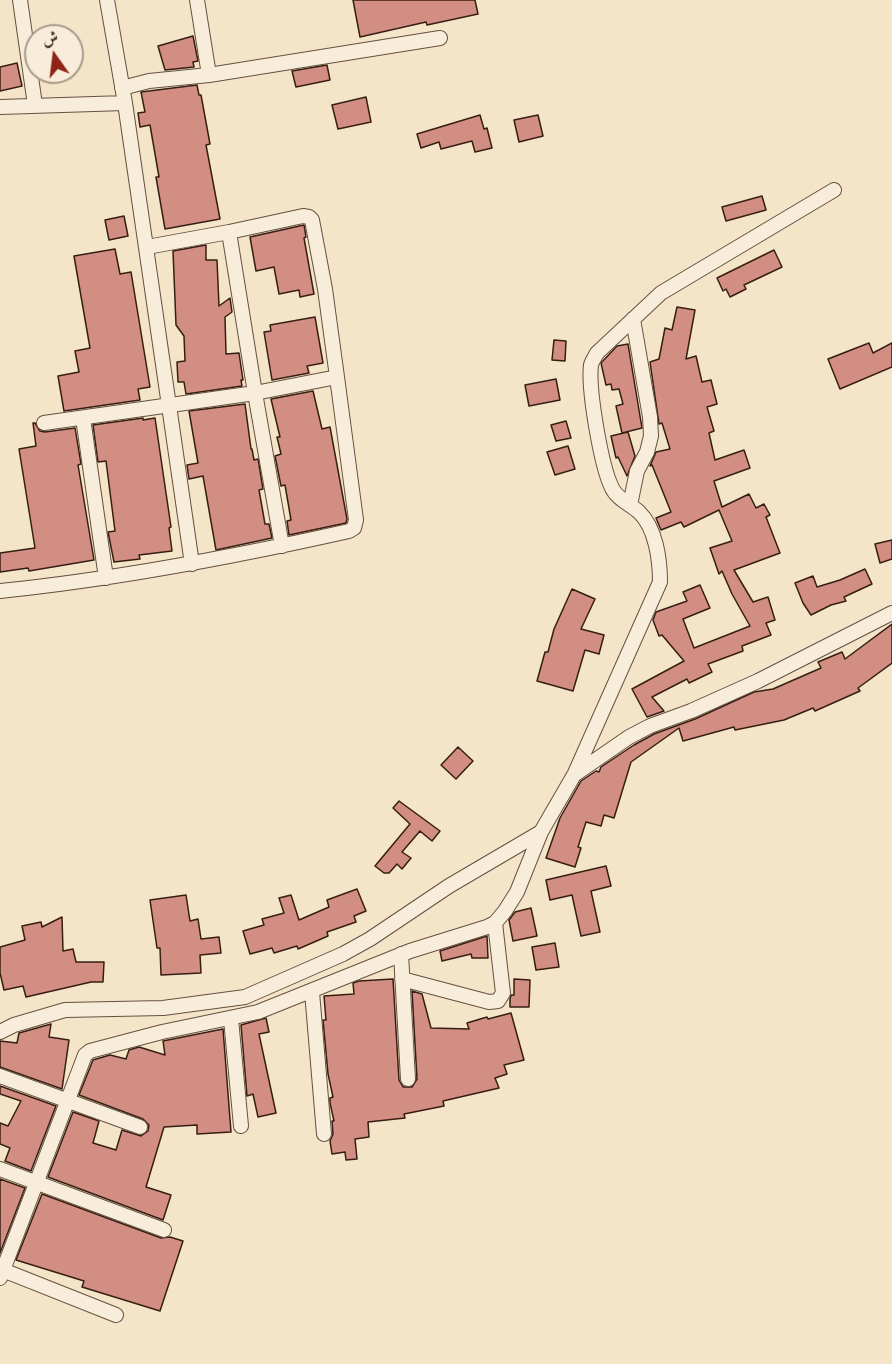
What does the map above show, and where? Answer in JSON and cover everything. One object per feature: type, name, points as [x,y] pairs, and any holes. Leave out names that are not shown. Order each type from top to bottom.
[{"type":"street","points":[[20,0],[35,105]]},
{"type":"street","points":[[107,0],[147,247],[192,564]]},
{"type":"street","points":[[197,0],[209,75]]},
{"type":"street","points":[[122,88],[149,81],[209,75],[440,38]]},
{"type":"street","points":[[0,107],[125,103]]},
{"type":"street","points":[[116,1315],[1,1272],[85,1055],[90,1051],[162,1032],[258,1012],[401,954],[479,931],[495,923],[518,892],[541,832],[574,775],[660,582],[660,571],[651,532],[641,514],[614,493],[605,468],[595,414],[592,362],[597,353],[661,293],[834,190]]},
{"type":"street","points":[[0,591],[72,584],[192,564],[282,546],[354,528],[356,520],[325,289],[312,220],[309,216],[303,216],[147,247]]},
{"type":"street","points":[[230,232],[282,546]]},
{"type":"street","points":[[630,505],[637,471],[647,452],[651,436],[650,417],[633,319]]},
{"type":"street","points":[[44,423],[255,393],[337,377]]},
{"type":"street","points":[[83,418],[106,578]]},
{"type":"street","points":[[574,775],[629,737],[650,726],[691,711],[758,681],[892,613]]},
{"type":"street","points":[[0,1032],[14,1025],[65,1010],[163,1008],[245,997],[361,944],[449,886],[541,832]]},
{"type":"street","points":[[402,979],[489,1002],[498,1001],[503,993],[495,923]]},
{"type":"street","points":[[401,954],[408,1079]]},
{"type":"street","points":[[312,992],[324,1134]]},
{"type":"street","points":[[231,1019],[241,1126]]},
{"type":"street","points":[[0,1076],[140,1127]]},
{"type":"street","points":[[0,1168],[164,1230]]},
{"type":"building","points":[[353,0],[475,0],[478,14],[427,25],[426,22],[360,37]]},
{"type":"building","points":[[193,36],[198,61],[193,62],[194,67],[165,70],[158,46]]},
{"type":"building","points":[[17,63],[22,86],[0,91],[0,67]]},
{"type":"building","points":[[327,65],[330,80],[296,87],[292,71]]},
{"type":"building","points":[[197,85],[210,144],[206,145],[220,219],[165,229],[150,125],[140,127],[138,113],[145,112],[141,92]]},
{"type":"building","points":[[366,97],[371,122],[338,129],[332,105]]},
{"type":"building","points":[[480,115],[484,129],[487,128],[492,148],[475,152],[472,141],[441,149],[439,142],[421,148],[417,134]]},
{"type":"building","points":[[538,115],[543,136],[519,142],[514,120]]},
{"type":"building","points":[[762,196],[766,210],[726,221],[722,207]]},
{"type":"building","points":[[124,216],[128,236],[109,240],[105,220]]},
{"type":"building","points":[[304,225],[306,237],[304,238],[314,294],[300,297],[299,290],[279,294],[274,267],[256,271],[250,237]]},
{"type":"building","points":[[206,245],[206,260],[217,260],[219,306],[230,298],[232,312],[225,317],[226,354],[239,353],[243,380],[241,380],[242,386],[186,394],[184,382],[178,382],[177,362],[185,361],[184,336],[176,325],[173,251]]},
{"type":"building","points":[[115,249],[120,274],[131,272],[150,387],[138,389],[140,400],[64,411],[58,376],[79,372],[75,351],[90,348],[74,256]]},
{"type":"building","points":[[774,250],[782,267],[744,285],[746,289],[730,297],[726,289],[723,291],[717,278]]},
{"type":"building","points":[[677,307],[695,310],[686,359],[696,356],[702,382],[711,380],[717,404],[707,407],[714,431],[709,433],[715,460],[744,450],[750,468],[714,481],[722,507],[749,494],[756,508],[764,504],[770,515],[766,517],[780,553],[734,570],[753,602],[768,597],[775,620],[766,623],[771,635],[742,646],[743,651],[708,664],[712,672],[689,683],[687,679],[652,697],[664,711],[647,717],[632,689],[684,661],[662,635],[659,636],[653,620],[656,612],[687,601],[683,592],[700,585],[710,608],[683,619],[694,648],[750,626],[722,571],[719,574],[710,548],[732,541],[719,510],[684,527],[681,522],[661,530],[656,518],[671,512],[652,465],[650,466],[656,452],[670,449],[662,423],[659,424],[650,362],[659,359],[665,328],[672,330]]},
{"type":"building","points":[[315,317],[323,363],[307,366],[309,373],[272,380],[264,332],[271,331],[270,325]]},
{"type":"building","points":[[554,340],[566,341],[565,361],[552,360]]},
{"type":"building","points":[[869,343],[873,353],[892,343],[892,367],[840,389],[828,359]]},
{"type":"building","points":[[628,344],[642,428],[622,433],[616,406],[623,404],[619,389],[612,390],[611,384],[606,385],[601,363],[617,346]]},
{"type":"building","points":[[556,379],[560,400],[529,406],[525,385]]},
{"type":"building","points":[[313,391],[322,429],[330,427],[347,519],[346,523],[289,535],[287,521],[291,520],[285,485],[281,486],[275,456],[281,454],[277,437],[280,437],[271,399]]},
{"type":"building","points":[[245,404],[251,449],[254,460],[258,459],[263,489],[259,490],[265,524],[269,524],[272,538],[216,550],[203,476],[189,479],[187,465],[198,463],[189,411]]},
{"type":"building","points":[[143,418],[143,420],[155,418],[171,527],[169,528],[172,551],[139,555],[140,559],[114,562],[108,532],[115,531],[106,461],[98,462],[93,425]]},
{"type":"building","points":[[566,421],[571,438],[556,441],[551,425]]},
{"type":"building","points":[[33,423],[40,431],[45,432],[75,428],[81,464],[78,465],[94,560],[29,571],[28,568],[0,572],[0,553],[35,548],[19,449],[36,446]]},
{"type":"building","points":[[628,432],[635,456],[627,476],[618,457],[616,458],[611,436]]},
{"type":"building","points":[[568,446],[575,469],[555,475],[547,452]]},
{"type":"building","points":[[892,540],[892,559],[880,563],[875,544]]},
{"type":"building","points":[[865,569],[872,584],[844,597],[846,601],[831,605],[811,615],[795,583],[813,576],[817,587]]},
{"type":"building","points":[[572,589],[595,599],[581,629],[604,635],[599,654],[585,650],[573,691],[537,681],[545,652],[548,652],[554,629]]},
{"type":"building","points":[[892,624],[892,663],[858,688],[860,691],[815,711],[813,708],[784,720],[735,730],[734,727],[683,741],[679,728],[631,762],[614,818],[604,815],[601,826],[586,822],[578,847],[581,848],[575,867],[546,858],[560,818],[581,781],[596,771],[599,772],[601,767],[654,734],[695,719],[754,692],[773,689],[821,668],[818,662],[842,652],[845,659]]},
{"type":"building","points":[[458,747],[473,761],[456,779],[441,765]]},
{"type":"building","points":[[399,801],[440,831],[432,841],[420,831],[402,852],[411,858],[402,869],[397,864],[389,873],[384,873],[375,866],[410,824],[393,808]]},
{"type":"building","points":[[606,866],[611,886],[591,891],[600,932],[581,936],[572,895],[550,900],[546,880]]},
{"type":"building","points":[[357,889],[366,911],[354,916],[356,922],[327,932],[328,936],[298,949],[297,946],[274,953],[272,948],[250,954],[243,931],[264,925],[262,919],[284,913],[279,898],[291,895],[299,920],[329,907],[327,900]]},
{"type":"building","points":[[186,895],[190,921],[198,919],[201,939],[219,937],[221,953],[200,955],[201,973],[161,975],[160,948],[157,948],[150,900]]},
{"type":"building","points":[[531,908],[537,936],[513,941],[509,920],[515,912]]},
{"type":"building","points":[[62,917],[63,951],[73,949],[76,962],[104,962],[103,982],[91,982],[26,997],[23,986],[4,990],[0,973],[0,947],[25,940],[22,926],[41,922],[42,927]]},
{"type":"building","points":[[487,936],[488,958],[472,958],[471,954],[442,961],[440,951]]},
{"type":"building","points":[[555,943],[559,967],[536,970],[532,947]]},
{"type":"building","points":[[393,979],[399,1080],[403,1087],[412,1087],[417,1079],[412,991],[422,994],[431,1028],[469,1029],[467,1023],[511,1013],[524,1060],[504,1065],[507,1074],[495,1078],[499,1088],[443,1101],[444,1106],[404,1114],[405,1118],[368,1122],[369,1137],[355,1139],[357,1159],[346,1160],[345,1152],[332,1154],[330,1141],[333,1134],[332,1121],[334,1121],[330,1103],[330,1098],[333,1097],[328,1074],[323,1020],[326,1020],[324,996],[354,994],[353,983],[359,981]]},
{"type":"building","points":[[514,979],[530,980],[529,1007],[510,1007],[511,995],[514,995]]},
{"type":"building","points":[[266,1018],[269,1032],[259,1034],[276,1113],[258,1117],[253,1094],[247,1096],[241,1025]]},
{"type":"building","points":[[51,1024],[49,1037],[69,1040],[62,1089],[0,1067],[0,1041],[17,1043],[19,1033]]},
{"type":"building","points":[[223,1029],[231,1132],[197,1134],[197,1125],[164,1127],[146,1187],[171,1195],[163,1220],[48,1177],[73,1112],[99,1121],[93,1143],[116,1150],[122,1130],[141,1136],[148,1131],[149,1125],[143,1119],[79,1095],[93,1060],[110,1055],[126,1059],[129,1050],[139,1047],[165,1055],[163,1041]]},
{"type":"building","points":[[0,1086],[56,1106],[31,1171],[5,1161],[10,1148],[0,1144],[0,1123],[8,1126],[21,1101],[0,1094]]},
{"type":"building","points":[[0,1179],[25,1188],[0,1253]]},
{"type":"building","points":[[42,1194],[161,1238],[170,1237],[183,1241],[160,1311],[82,1287],[84,1281],[16,1260]]}]
